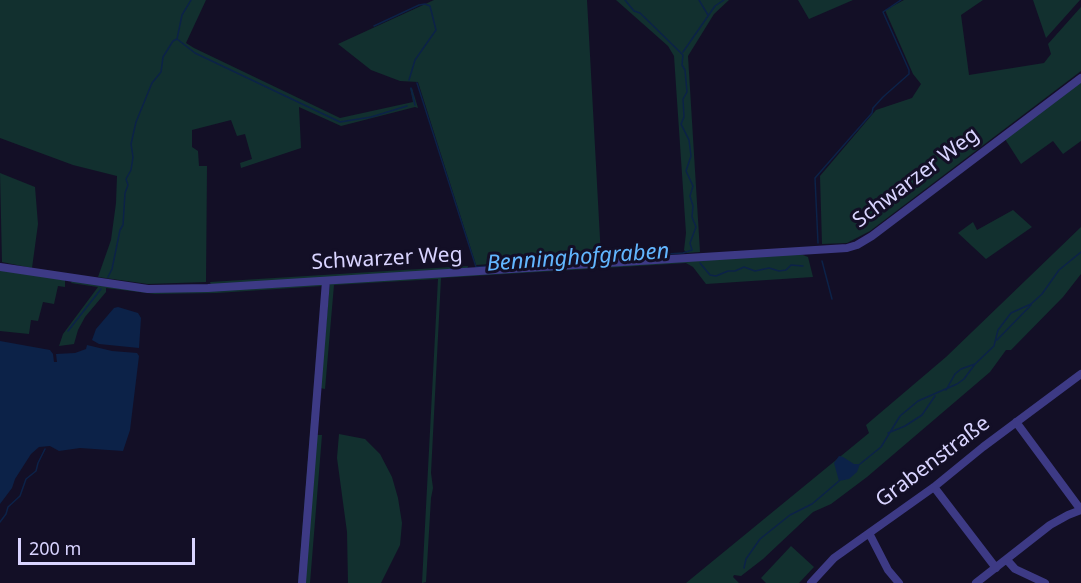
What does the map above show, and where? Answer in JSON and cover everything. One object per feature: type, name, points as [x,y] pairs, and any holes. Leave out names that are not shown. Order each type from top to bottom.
[{"type":"street","name":"Schwarzer Weg","points":[[0,267],[148,289],[326,281],[847,248],[872,236],[1081,78]]},
{"type":"street","points":[[302,583],[326,281]]},
{"type":"street","name":"Grabenstraße","points":[[812,583],[834,558],[934,487],[1081,374]]},
{"type":"street","points":[[976,583],[987,580],[996,568],[1050,525],[1081,510],[1016,422]]},
{"type":"street","points":[[934,487],[996,568]]},
{"type":"street","points":[[869,533],[888,570],[899,583]]},
{"type":"street","points":[[1007,560],[1015,569],[1045,583]]},
{"type":"green space","points":[[0,0],[206,0],[186,43],[194,48],[340,118],[413,102],[410,88],[412,88],[418,108],[341,126],[299,107],[301,148],[241,168],[240,163],[252,159],[245,134],[237,136],[231,120],[192,130],[192,147],[198,151],[199,166],[207,166],[206,282],[148,284],[98,277],[111,240],[117,176],[73,165],[0,138]]},
{"type":"green space","points":[[434,0],[587,0],[601,257],[476,265],[418,82],[400,81],[371,70],[338,44]]},
{"type":"green space","points":[[616,0],[729,0],[714,14],[688,56],[700,252],[687,253],[684,250],[686,233],[674,56],[668,46]]},
{"type":"green space","points":[[798,0],[853,0],[809,19]]},
{"type":"green space","points":[[904,0],[983,0],[961,15],[969,75],[1044,63],[1051,54],[1048,44],[1081,7],[1081,71],[870,231],[847,243],[822,244],[820,176],[876,110],[912,98],[921,84],[913,74],[885,10]]},
{"type":"green space","points":[[1033,0],[1080,0],[1046,38]]},
{"type":"green space","points":[[1081,82],[1081,141],[1063,154],[1053,141],[1021,164],[1005,139]]},
{"type":"green space","points":[[0,173],[35,187],[38,224],[32,268],[2,262]]},
{"type":"green space","points":[[1013,210],[1032,227],[986,259],[958,233],[973,222],[977,230]]},
{"type":"green space","points":[[1081,227],[1081,274],[1063,297],[1011,350],[1006,350],[990,372],[867,477],[831,504],[813,512],[763,559],[741,576],[734,575],[733,577],[739,583],[686,583],[869,433],[866,425],[946,357]]},
{"type":"green space","points":[[798,253],[808,257],[813,277],[706,284],[693,267],[686,263],[441,278],[431,473],[433,488],[426,582],[422,583],[438,279],[334,285],[325,389],[320,388],[330,283]]},
{"type":"green space","points":[[468,266],[467,269],[211,285],[210,282]]},
{"type":"green space","points":[[0,270],[65,280],[65,287],[58,286],[54,304],[43,302],[38,321],[31,320],[29,334],[0,331]]},
{"type":"green space","points":[[72,281],[147,291],[321,284],[322,286],[217,293],[155,294],[106,288],[106,292],[85,317],[74,344],[59,346],[63,334],[98,287],[71,283]]},
{"type":"green space","points":[[322,286],[300,583],[298,583]]},
{"type":"green space","points":[[339,434],[365,439],[380,454],[392,477],[398,498],[402,523],[400,545],[381,583],[348,583],[347,532],[337,458]]},
{"type":"green space","points":[[317,435],[322,435],[310,583],[304,583]]},
{"type":"green space","points":[[791,546],[814,567],[799,583],[766,583],[761,578]]},
{"type":"water","points":[[114,308],[138,313],[141,318],[139,348],[99,344],[92,340],[96,329]]},
{"type":"water","points":[[0,341],[50,350],[54,362],[57,362],[56,354],[75,353],[86,349],[87,345],[112,351],[137,353],[139,356],[130,430],[123,451],[80,448],[59,451],[50,446],[39,447],[31,454],[0,504]]},
{"type":"water","points":[[839,456],[854,464],[860,464],[857,472],[849,479],[839,481],[834,463]]},
{"type":"waterway","points":[[108,277],[123,225],[125,193],[128,185],[126,179],[131,170],[133,157],[131,144],[136,122],[152,83],[161,72],[163,57],[173,41],[177,39],[182,15],[191,0]]},
{"type":"waterway","name":"Benninghofgraben","points":[[417,83],[476,267],[683,253],[692,250],[690,243],[696,227],[692,217],[693,206],[690,196],[693,186],[686,171],[691,156],[689,140],[681,124],[684,117],[683,99],[687,92],[685,70],[682,65],[683,55],[625,0]]},
{"type":"waterway","points":[[699,0],[708,15]]},
{"type":"waterway","points":[[683,52],[715,6],[724,0]]},
{"type":"waterway","points":[[818,243],[815,178],[872,113],[873,108],[909,74],[883,12],[901,0]]},
{"type":"waterway","name":"Benninghofgraben","points":[[374,26],[419,5],[430,6],[436,30],[415,60],[409,80]]},
{"type":"waterway","name":"Benninghofgraben","points":[[177,39],[195,53],[340,122],[371,117],[407,106]]},
{"type":"waterway","name":"Benninghofgraben","points":[[411,88],[415,105]]},
{"type":"waterway","points":[[946,390],[955,374],[975,364],[994,346],[998,330],[1011,313],[1031,304],[1042,294],[1059,270],[1081,252]]},
{"type":"waterway","points":[[822,261],[832,299]]},
{"type":"waterway","points":[[700,263],[710,275],[716,276],[744,267],[755,271],[769,268],[779,271],[786,270],[791,265],[803,266]]},
{"type":"waterway","points":[[68,331],[101,289]]},
{"type":"waterway","points":[[997,340],[1031,305]]},
{"type":"waterway","points":[[860,464],[881,447],[900,416],[918,401],[957,384],[964,379],[975,364]]},
{"type":"waterway","points":[[888,433],[922,415],[935,396]]},
{"type":"waterway","points":[[0,522],[8,507],[20,496],[26,479],[36,471],[45,449]]},
{"type":"waterway","points":[[744,568],[746,559],[760,539],[790,515],[812,504],[839,481]]}]
